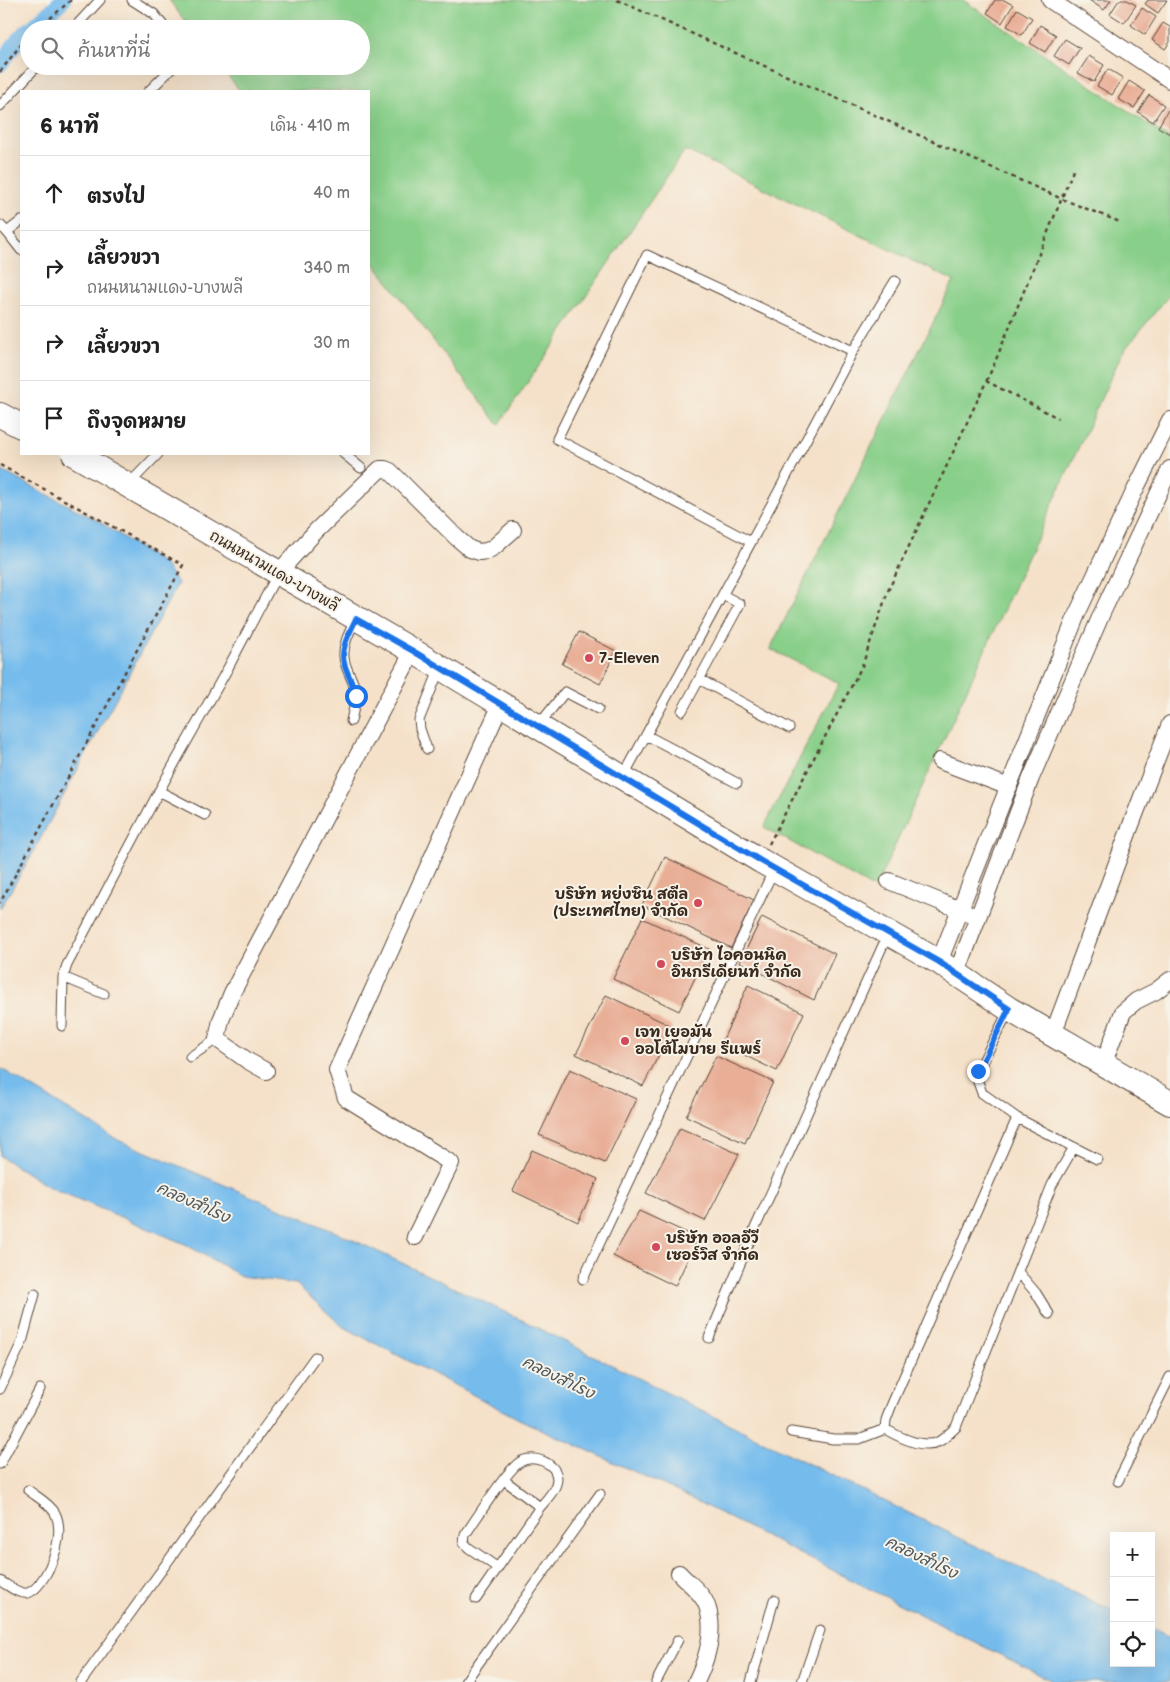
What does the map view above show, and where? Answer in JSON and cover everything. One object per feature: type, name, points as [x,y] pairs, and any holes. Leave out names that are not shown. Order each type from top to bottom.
[{"type":"main road","points":[[0,415],[20,425]]},
{"type":"main road","name":"ถนนหนามแดง-บางพลี","points":[[76,455],[129,484],[413,651],[768,865],[948,969],[1009,1009],[1170,1103]]},
{"type":"street","points":[[1050,0],[1170,80]]},
{"type":"street","points":[[948,969],[960,910],[1077,614],[1170,420]]},
{"type":"street","points":[[278,573],[316,531],[380,469],[390,472],[470,549],[479,552],[487,551],[513,530]]},
{"type":"street","points":[[948,969],[978,917],[1031,778],[1102,613],[1170,469]]},
{"type":"street","points":[[266,1071],[217,1039],[222,1020],[232,993],[413,651]]},
{"type":"street","points":[[415,1237],[451,1163],[346,1098],[338,1070],[501,704]]},
{"type":"street","points":[[1053,1034],[1170,724]]},
{"type":"street","points":[[940,761],[1009,787]]},
{"type":"street","points":[[890,881],[978,917]]},
{"type":"street","points":[[1103,1064],[1124,1012],[1136,1001],[1156,992],[1170,980]]},
{"type":"street","points":[[679,1573],[698,1592],[707,1605],[710,1622],[710,1639],[707,1654],[696,1682]]},
{"type":"lane","points":[[81,20],[100,0]]},
{"type":"lane","points":[[132,0],[154,14],[159,20]]},
{"type":"lane","points":[[0,106],[29,75]]},
{"type":"lane","points":[[150,90],[165,75]]},
{"type":"lane","points":[[7,232],[20,222]]},
{"type":"lane","points":[[0,225],[20,249]]},
{"type":"lane","points":[[752,542],[557,440],[647,255],[852,351]]},
{"type":"lane","points":[[623,778],[752,542],[852,351],[896,281]]},
{"type":"lane","points":[[345,455],[361,468]]},
{"type":"lane","points":[[129,484],[152,456]]},
{"type":"lane","points":[[62,1026],[63,977],[67,965],[278,573]]},
{"type":"lane","points":[[682,710],[740,604],[723,594]]},
{"type":"lane","points":[[351,721],[356,696],[355,686],[344,664],[344,654],[345,642],[356,619]]},
{"type":"lane","points":[[427,749],[419,720],[440,668]]},
{"type":"lane","points":[[699,679],[789,728]]},
{"type":"lane","points":[[538,726],[565,692],[598,709]]},
{"type":"lane","points":[[646,735],[737,783]]},
{"type":"lane","points":[[159,791],[205,816]]},
{"type":"lane","points":[[583,1279],[768,865]]},
{"type":"lane","points":[[709,1338],[756,1226],[888,934]]},
{"type":"lane","points":[[63,977],[104,994]]},
{"type":"lane","points":[[1009,1009],[978,1071],[978,1082],[982,1093],[1017,1118],[1097,1159]]},
{"type":"lane","points":[[190,1057],[217,1039]]},
{"type":"lane","points":[[885,1429],[892,1404],[1017,1118]]},
{"type":"lane","points":[[791,1432],[833,1440],[859,1439],[885,1429],[900,1437],[924,1444],[938,1442],[956,1427],[1052,1185],[1074,1147]]},
{"type":"lane","points":[[1018,1272],[1036,1293],[1049,1314]]},
{"type":"lane","points":[[0,1389],[22,1342],[35,1294]]},
{"type":"lane","points":[[81,1682],[315,1357]]},
{"type":"lane","points":[[1118,1481],[1170,1378]]},
{"type":"lane","points":[[0,1464],[40,1389]]},
{"type":"lane","points":[[476,1599],[498,1568],[556,1484],[555,1469],[549,1464],[539,1460],[529,1459],[521,1461],[504,1480],[465,1535],[464,1543],[469,1548],[498,1568]]},
{"type":"lane","points":[[504,1480],[540,1507]]},
{"type":"lane","points":[[0,1581],[20,1592],[27,1593],[34,1590],[48,1572],[53,1560],[58,1534],[58,1519],[53,1510],[28,1490]]},
{"type":"lane","points":[[465,1682],[600,1494]]},
{"type":"lane","points":[[752,1682],[774,1600]]},
{"type":"lane","points":[[802,1682],[820,1630]]},
{"type":"lane","points":[[656,1682],[678,1640]]},
{"type":"path","points":[[48,20],[71,0]]},
{"type":"path","points":[[617,0],[1062,199],[1120,222]]},
{"type":"path","points":[[0,72],[20,46]]},
{"type":"path","points":[[768,865],[862,666],[888,591],[986,381],[1074,168]]},
{"type":"path","points":[[986,381],[1058,418]]},
{"type":"path","points":[[0,465],[183,565],[0,903]]},
{"type":"green space","points":[[169,0],[963,0],[1170,139],[1170,294],[1122,353],[875,889],[764,827],[839,683],[770,649],[954,281],[685,150],[499,425],[370,258],[370,90],[239,90],[227,75],[370,75],[370,20],[184,20]]},
{"type":"water","points":[[0,470],[97,520],[164,564],[178,583],[31,856],[0,909]]},
{"type":"water","name":"คลองสำโรง","points":[[0,1068],[118,1140],[345,1236],[526,1322],[1037,1576],[1110,1609],[1110,1667],[1155,1667],[1155,1630],[1170,1637],[1170,1682],[1053,1682],[668,1487],[521,1420],[342,1326],[296,1284],[241,1276],[185,1244],[49,1187],[0,1156]]},
{"type":"building","points":[[995,0],[1004,0],[1013,5],[1002,23],[987,13]]},
{"type":"building","points":[[1089,0],[1111,0],[1104,10]]},
{"type":"building","points":[[1119,0],[1127,0],[1136,5],[1124,23],[1110,14]]},
{"type":"building","points":[[1148,0],[1167,0],[1158,13],[1145,4]]},
{"type":"building","points":[[1142,8],[1156,17],[1145,35],[1131,25]]},
{"type":"building","points":[[1017,9],[1032,18],[1022,35],[1007,26]]},
{"type":"building","points":[[1163,23],[1170,27],[1170,42],[1165,49],[1152,40]]},
{"type":"building","points":[[1040,25],[1056,35],[1045,52],[1030,43]]},
{"type":"building","points":[[1065,39],[1080,48],[1069,65],[1054,56]]},
{"type":"building","points":[[1089,56],[1104,65],[1094,82],[1078,73]]},
{"type":"building","points":[[1108,69],[1123,78],[1112,95],[1097,86]]},
{"type":"building","points":[[1129,81],[1145,91],[1134,108],[1118,99]]},
{"type":"building","points":[[1149,95],[1164,105],[1153,122],[1138,112]]},
{"type":"building","points":[[1168,110],[1170,111],[1170,134],[1158,127]]},
{"type":"building","name":"7-Eleven","points":[[579,632],[616,651],[600,684],[562,664]]},
{"type":"building","name":"บริษัท หย่งซิน สตีล (ประเทศไทย) จํากัด","points":[[665,857],[754,900],[731,948],[642,905]]},
{"type":"building","points":[[762,917],[835,954],[814,1000],[740,962]]},
{"type":"building","name":"บริษัท ไอคอนนิค อินกรีเดียนท์ จำกัด","points":[[642,918],[709,949],[679,1011],[613,979]]},
{"type":"building","points":[[748,985],[804,1013],[777,1071],[721,1044]]},
{"type":"building","name":"เจท เยอมัน ออโต้โมบาย รีแพร์","points":[[606,995],[673,1027],[643,1086],[576,1054]]},
{"type":"building","points":[[716,1056],[773,1082],[745,1143],[686,1116]]},
{"type":"building","points":[[570,1069],[636,1099],[605,1163],[539,1135]]},
{"type":"building","points":[[680,1128],[739,1154],[705,1221],[646,1193]]},
{"type":"building","points":[[532,1150],[598,1179],[578,1222],[513,1191]]},
{"type":"building","name":"บริษัท ออลอีวี เซอร์วิส จำกัด","points":[[639,1211],[698,1238],[675,1286],[613,1256]]},
{"type":"waterway","points":[[41,20],[63,0]]},
{"type":"waterway","points":[[0,64],[20,38]]},
{"type":"place","name":"7-Eleven","points":[[589,658]]},
{"type":"place","name":"บริษัท หย่งซิน สตีล (ประเทศไทย) จํากัด","points":[[698,903]]},
{"type":"place","name":"บริษัท ไอคอนนิค อินกรีเดียนท์ จำกัด","points":[[661,964]]},
{"type":"place","name":"เจท เยอมัน ออโต้โมบาย รีแพร์","points":[[625,1041]]},
{"type":"place","name":"บริษัท ออลอีวี เซอร์วิส จำกัด","points":[[656,1247]]},
{"type":"route","points":[[356,696],[355,686],[344,664],[345,642],[356,619],[413,651],[761,861],[939,962],[1009,1009],[978,1071]]}]
